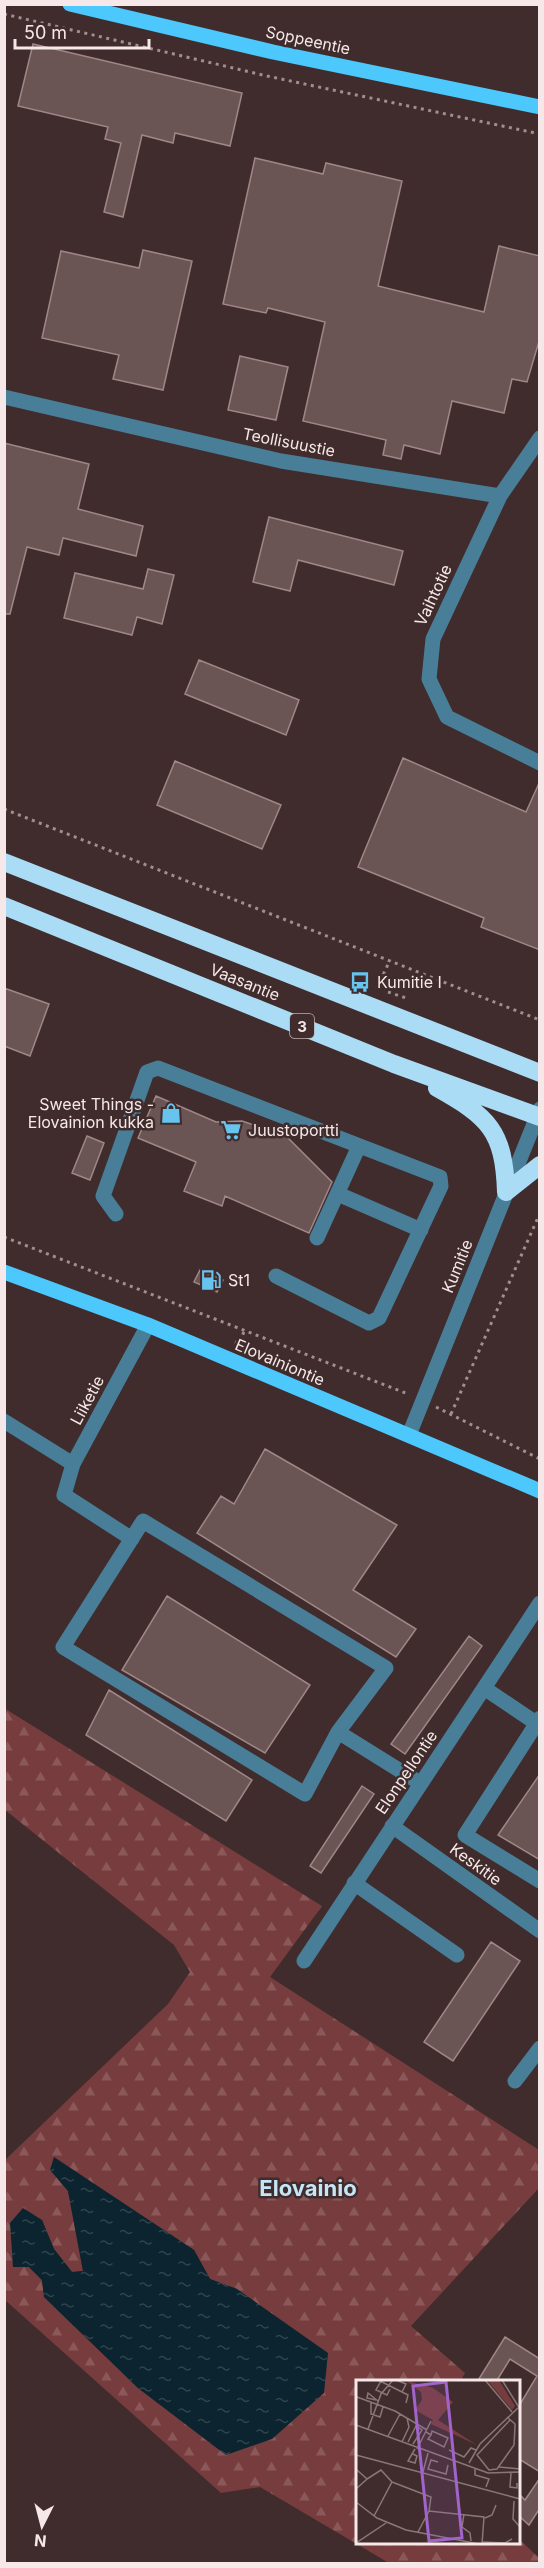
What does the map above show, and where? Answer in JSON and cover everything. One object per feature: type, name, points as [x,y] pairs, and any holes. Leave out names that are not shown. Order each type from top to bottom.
[{"type":"highway","name":"Vaasantie","points":[[4,862],[540,1073]]},
{"type":"highway","name":"Vaasantie","points":[[4,906],[394,1064],[539,1114]]},
{"type":"highway","points":[[394,1064],[456,1099],[483,1118],[496,1136],[504,1155],[506,1192]]},
{"type":"highway","points":[[506,1192],[540,1165]]},
{"type":"main road","name":"Soppeentie","points":[[70,4],[251,47],[540,107]]},
{"type":"main road","name":"Elovainiontie","points":[[4,1272],[148,1325],[540,1491]]},
{"type":"street","name":"Teollisuustie","points":[[4,397],[281,461],[500,496]]},
{"type":"street","points":[[500,496],[540,438]]},
{"type":"street","name":"Vaihtotie","points":[[500,496],[433,639],[429,679],[447,717],[540,763]]},
{"type":"street","points":[[116,1214],[103,1196],[147,1072],[158,1068],[440,1177],[441,1186],[422,1230],[379,1318],[369,1323],[276,1276]]},
{"type":"street","name":"Kumitie","points":[[409,1436],[539,1114]]},
{"type":"street","points":[[317,1238],[359,1146]]},
{"type":"street","points":[[338,1194],[422,1230]]},
{"type":"street","name":"Liiketie","points":[[132,1539],[64,1495],[73,1464],[148,1325]]},
{"type":"street","points":[[4,1421],[73,1464]]},
{"type":"street","points":[[143,1521],[386,1668],[338,1732],[305,1794],[63,1647],[143,1521]]},
{"type":"street","name":"Elonpellontie","points":[[304,1961],[540,1603]]},
{"type":"street","points":[[484,1688],[538,1720],[465,1835],[540,1881]]},
{"type":"street","points":[[338,1732],[420,1783]]},
{"type":"street","name":"Keskitie","points":[[392,1826],[540,1931]]},
{"type":"street","points":[[354,1883],[457,1955]]},
{"type":"street","points":[[515,2081],[540,2048]]},
{"type":"path","points":[[4,14],[267,76],[540,134]]},
{"type":"path","points":[[4,808],[540,1020]]},
{"type":"path","points":[[377,988],[390,960]]},
{"type":"path","points":[[450,1414],[540,1213]]},
{"type":"path","points":[[4,1237],[423,1401],[540,1459]]},
{"type":"path","points":[[240,1344],[244,1330]]},
{"type":"green space","points":[[4,1708],[322,1906],[270,1977],[539,2150],[539,2188],[411,2326],[465,2373],[461,2380],[356,2380],[356,2544],[260,2487],[221,2493],[5,2300],[5,2160],[168,2004],[190,1972],[174,1945],[5,1810]],"holes":[[[54,2158],[194,2250],[210,2279],[237,2289],[226,2455],[138,2388],[44,2297],[42,2280],[29,2267],[42,2220],[54,2249],[72,2272],[83,2271],[68,2191],[51,2170]]]},
{"type":"green space","points":[[520,2540],[539,2558],[539,2563],[389,2563],[357,2544],[520,2544]]},
{"type":"water","points":[[54,2157],[194,2250],[210,2279],[237,2289],[328,2353],[324,2393],[272,2439],[226,2455],[138,2388],[44,2297],[42,2280],[29,2267],[13,2267],[10,2223],[23,2208],[42,2220],[54,2249],[72,2272],[83,2271],[68,2191],[50,2170]]},
{"type":"building","points":[[33,44],[242,93],[230,146],[175,133],[173,143],[142,135],[123,217],[104,212],[121,143],[105,139],[108,127],[18,106]]},
{"type":"building","points":[[255,158],[323,174],[326,163],[402,181],[378,286],[484,312],[499,246],[540,256],[540,338],[527,382],[512,379],[504,413],[452,401],[440,454],[404,445],[401,459],[383,455],[386,440],[303,421],[325,322],[268,308],[266,313],[223,304]]},
{"type":"building","points":[[143,250],[192,261],[163,390],[113,379],[119,355],[42,338],[61,251],[139,268]]},
{"type":"building","points":[[240,356],[288,367],[276,420],[228,410]]},
{"type":"building","points":[[4,443],[89,464],[78,509],[143,526],[136,556],[63,538],[59,555],[27,547],[10,614],[4,614]]},
{"type":"building","points":[[269,517],[403,551],[394,585],[298,560],[290,591],[253,582]]},
{"type":"building","points":[[148,569],[174,575],[162,624],[137,617],[132,635],[64,618],[75,573],[143,589]]},
{"type":"building","points":[[199,660],[299,700],[286,735],[185,694]]},
{"type":"building","points":[[403,758],[526,812],[540,781],[540,950],[481,927],[484,918],[358,867]]},
{"type":"building","points":[[175,761],[281,805],[262,849],[157,805]]},
{"type":"building","points":[[4,988],[49,1004],[30,1056],[4,1046]]},
{"type":"building","points":[[156,1096],[216,1122],[242,1121],[286,1136],[332,1182],[309,1233],[225,1196],[222,1206],[184,1191],[196,1162],[138,1138]]},
{"type":"building","points":[[87,1136],[104,1143],[90,1180],[72,1173]]},
{"type":"building","points":[[200,1270],[223,1280],[217,1292],[194,1282]]},
{"type":"building","points":[[265,1449],[397,1525],[353,1590],[416,1629],[396,1657],[197,1533],[221,1496],[234,1504]]},
{"type":"building","points":[[167,1596],[310,1685],[265,1753],[122,1670]]},
{"type":"building","points":[[469,1636],[482,1646],[405,1754],[391,1744]]},
{"type":"building","points":[[109,1690],[252,1780],[226,1821],[86,1735]]},
{"type":"building","points":[[540,1774],[540,1860],[498,1835]]},
{"type":"building","points":[[362,1786],[374,1794],[321,1873],[310,1866]]},
{"type":"building","points":[[491,1942],[520,1961],[453,2061],[424,2042]]},
{"type":"building","points":[[505,2337],[540,2359],[540,2472],[520,2460],[520,2404],[537,2376],[510,2359],[497,2380],[478,2380]]},
{"type":"building","points":[[540,2478],[540,2508],[529,2525],[520,2517],[520,2495],[525,2500]]},
{"type":"place","name":"Kumitie I","points":[[360,982]]},
{"type":"place","name":"Sweet Things - Elovainion kukka","points":[[171,1113]]},
{"type":"place","name":"Juustoportti","points":[[231,1130]]},
{"type":"place","name":"St1","points":[[211,1280]]},
{"type":"district","name":"Elovainio","points":[[308,2188]]}]
